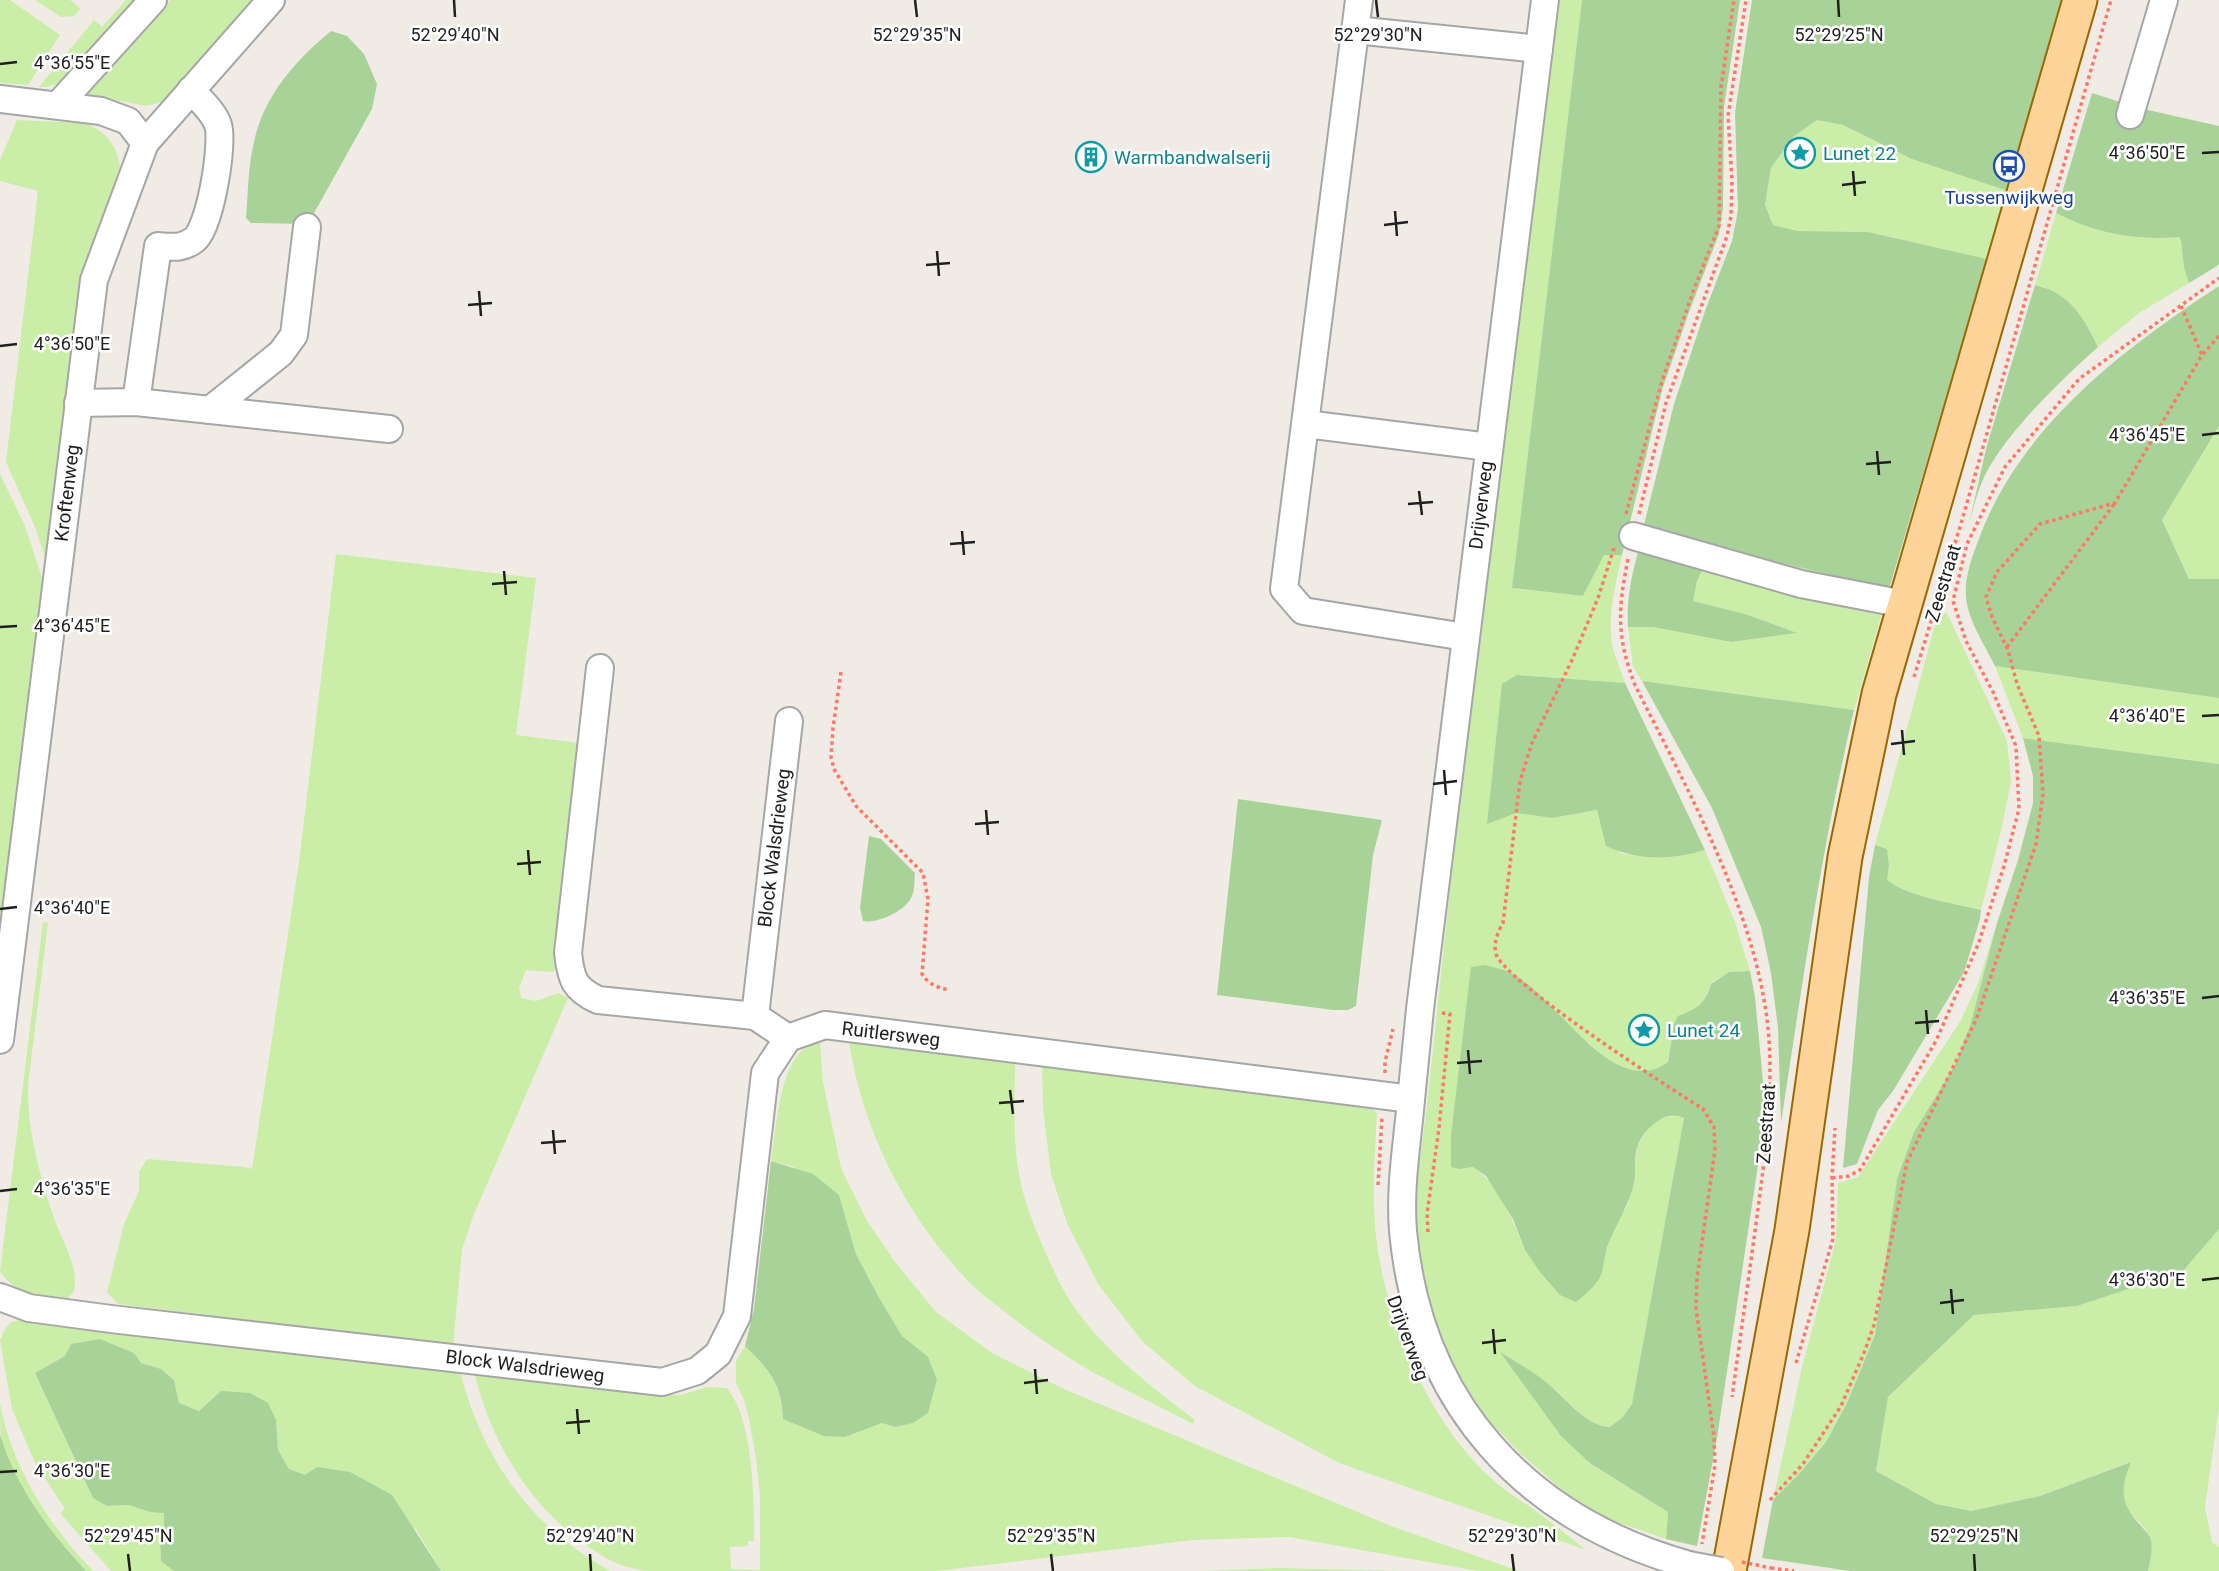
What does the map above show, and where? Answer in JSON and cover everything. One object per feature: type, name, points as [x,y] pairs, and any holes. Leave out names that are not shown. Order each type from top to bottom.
[{"type":"main road","name":"Zeestraat","points":[[1747,1563],[1845,857],[1879,694],[2080,0]]},
{"type":"street","points":[[59,104],[153,0]]},
{"type":"street","name":"Kroftenweg","points":[[0,1040],[94,280],[145,143],[271,0]]},
{"type":"street","points":[[1359,0],[1284,589],[1303,611],[1465,638]]},
{"type":"street","name":"Drijverweg","points":[[1545,0],[1420,1009],[1403,1189],[1406,1251],[1413,1291],[1433,1352],[1450,1386],[1489,1445],[1510,1467],[1552,1503],[1582,1523],[1632,1547],[1695,1558],[1721,1571]]},
{"type":"street","points":[[2130,115],[2164,0]]},
{"type":"street","points":[[1355,30],[1539,49]]},
{"type":"street","points":[[136,402],[158,246],[178,248],[197,239],[211,209],[220,135],[218,122],[191,90]]},
{"type":"street","points":[[0,99],[101,111],[128,121],[145,143]]},
{"type":"street","points":[[210,410],[281,353],[294,335],[307,227]]},
{"type":"street","points":[[78,403],[136,402],[389,429]]},
{"type":"street","points":[[1306,424],[1489,447]]},
{"type":"street","name":"Zeestraat","points":[[1624,533],[1801,584],[1904,604]]},
{"type":"street","points":[[600,668],[568,953],[570,975],[583,993],[598,1000],[755,1017],[788,1038]]},
{"type":"street","name":"Block Walsdrieweg","points":[[755,1017],[789,721]]},
{"type":"street","name":"Ruitlersweg","points":[[788,1038],[825,1025],[1411,1099]]},
{"type":"street","name":"Block Walsdrieweg","points":[[0,1297],[29,1308],[111,1319],[663,1382],[697,1371],[718,1354],[737,1316],[765,1073],[788,1038]]},
{"type":"path","points":[[1695,1558],[1716,1465],[1696,1308],[1697,1278],[1712,1174],[1714,1127],[1703,1109],[1597,1039],[1504,966],[1496,954],[1496,939],[1503,923],[1520,781],[1532,743],[1573,658],[1624,533],[1661,381],[1719,226],[1721,87],[1734,0]]},
{"type":"path","name":"Zeestraat","points":[[1731,1404],[1765,1159],[1770,1090],[1769,1038],[1749,935],[1703,822],[1626,663],[1621,642],[1620,605],[1624,533],[1666,403],[1727,236],[1731,216],[1732,180],[1728,116],[1746,0]]},
{"type":"path","name":"Zeestraat","points":[[1911,685],[1963,517],[2111,0]]},
{"type":"path","name":"Zeestraat","points":[[1832,1178],[1849,1176],[1860,1170],[1936,1041],[1979,942],[2019,809],[2016,746],[1993,692],[1966,641],[1952,601],[1967,544],[2005,467],[2079,379],[2219,278]]},
{"type":"path","points":[[2181,306],[2202,355]]},
{"type":"path","points":[[2007,647],[2115,503],[2202,355],[2219,336]]},
{"type":"path","points":[[1768,1511],[1770,1499],[1803,1464],[1841,1406],[1864,1353],[1874,1325],[1907,1162],[1976,1020],[2036,844],[2043,794],[2039,736],[1986,597],[1997,572],[2040,524],[2115,503]]},
{"type":"path","points":[[841,671],[833,728],[831,757],[834,769],[856,806],[923,873],[928,899],[922,974],[927,982],[949,990]]},
{"type":"path","points":[[1378,1196],[1378,1145],[1385,1096],[1385,1062],[1399,1006],[1450,1014],[1427,1214],[1429,1238]]},
{"type":"path","points":[[1795,1367],[1833,1238],[1832,1178],[1836,1118]]},
{"type":"path","points":[[1767,1502],[1769,1489]]},
{"type":"path","points":[[1747,1563],[1754,1571]]},
{"type":"path","points":[[1771,1568],[1794,1571]]},
{"type":"green space","points":[[0,0],[10,0],[60,35],[28,85],[0,83]]},
{"type":"green space","points":[[35,0],[70,0],[81,9],[74,16],[61,17]]},
{"type":"green space","points":[[126,0],[145,0],[66,81],[39,87],[94,20],[102,27]]},
{"type":"green space","points":[[170,0],[258,0],[166,101],[146,106],[84,94]]},
{"type":"green space","points":[[1560,0],[1582,0],[1512,588],[1583,596],[1604,555],[1622,555],[1612,603],[1611,628],[1614,652],[1625,683],[1517,675],[1516,813],[1552,818],[1598,810],[1599,821],[1620,853],[1663,857],[1705,850],[1735,922],[1750,971],[1729,972],[1711,983],[1692,1012],[1674,1024],[1668,1062],[1656,1071],[1638,1071],[1616,1064],[1575,1031],[1526,984],[1451,1136],[1451,1166],[1459,1169],[1473,1167],[1491,1183],[1505,1204],[1525,1250],[1600,1277],[1606,1250],[1615,1226],[1627,1206],[1635,1180],[1637,1146],[1651,1125],[1663,1118],[1678,1115],[1684,1118],[1632,1404],[1623,1417],[1610,1427],[1601,1425],[1577,1411],[1550,1385],[1590,1464],[1668,1512],[1666,1539],[1609,1519],[1566,1493],[1523,1456],[1486,1418],[1451,1361],[1421,1282],[1412,1219],[1463,768]]},
{"type":"green space","points":[[1582,0],[1740,0],[1724,107],[1723,208],[1719,234],[1662,390],[1622,555],[1604,555],[1583,596],[1512,588]]},
{"type":"green space","points":[[1752,0],[2064,0],[2008,191],[1912,159],[1843,125],[1817,120],[1793,137],[1771,168],[1765,205],[1773,225],[1798,231],[1868,232],[1987,259],[1889,589],[1643,529],[1674,404],[1732,241],[1738,210],[1735,113]]},
{"type":"green space","points":[[331,31],[347,36],[364,54],[377,84],[372,109],[308,224],[251,223],[246,218],[250,160],[265,109],[293,67]]},
{"type":"green space","points":[[2092,93],[2139,108],[2219,126],[2217,266],[2189,283],[2179,237],[2147,238],[2116,234],[2085,226],[2056,213]]},
{"type":"green space","points":[[17,120],[85,123],[109,140],[120,166],[90,250],[46,560],[35,527],[6,462],[38,191],[0,181],[0,160]]},
{"type":"green space","points":[[1817,120],[1843,125],[1912,159],[2008,191],[1987,259],[1868,232],[1798,231],[1773,225],[1765,205],[1771,168],[1793,137]]},
{"type":"green space","points":[[2056,213],[2085,226],[2116,234],[2147,238],[2179,237],[2189,283],[2139,313],[2098,347],[2088,326],[2044,287],[2035,285]]},
{"type":"green space","points":[[2035,285],[2066,300],[2081,316],[2098,347],[2050,392],[2003,447],[1982,482],[1969,524],[1986,449]]},
{"type":"green space","points":[[2219,286],[2219,426],[2162,520],[2189,579],[2219,579],[2219,698],[1995,666],[1970,615],[1966,589],[1968,573],[1980,536],[1998,496],[2022,459],[2079,393],[2147,336]]},
{"type":"green space","points":[[2219,426],[2219,579],[2189,579],[2162,520]]},
{"type":"green space","points":[[0,474],[25,526],[44,584],[0,943]]},
{"type":"green space","points":[[1643,529],[1889,589],[1854,710],[1642,681],[1633,667],[1628,627],[1653,627],[1731,642],[1796,633],[1745,614],[1693,601],[1697,581]]},
{"type":"green space","points":[[1639,548],[1705,563],[1697,581],[1693,601],[1745,614],[1797,633],[1731,642],[1653,627],[1628,627],[1629,597]]},
{"type":"green space","points":[[336,554],[536,578],[516,735],[587,744],[562,963],[553,972],[526,970],[519,988],[521,998],[536,1001],[558,993],[568,998],[474,1214],[462,1249],[453,1346],[118,1304],[107,1292],[124,1224],[139,1191],[139,1172],[147,1159],[252,1169],[299,862]]},
{"type":"green space","points":[[1947,613],[2007,741],[2011,781],[1981,910],[1920,895],[1887,880],[1887,849],[1875,845],[1938,614]]},
{"type":"green space","points":[[1995,666],[2219,698],[2219,764],[2023,738]]},
{"type":"green space","points":[[1517,675],[1625,683],[1705,850],[1668,857],[1618,851],[1606,846],[1597,810],[1552,818],[1516,813],[1487,824],[1502,684]]},
{"type":"green space","points":[[1642,681],[1854,710],[1822,864],[1781,1123],[1778,1028],[1771,973],[1761,927],[1712,808]]},
{"type":"green space","points":[[2023,738],[2219,764],[2219,1229],[2183,1271],[2077,1306],[1974,1315],[1888,1397],[1876,1471],[1936,1504],[1971,1511],[2040,1496],[2131,1462],[2124,1485],[2124,1498],[2130,1512],[2150,1537],[2152,1550],[2148,1571],[1850,1571],[1762,1558],[1773,1500],[1826,1442],[1847,1403],[1875,1335],[1897,1179],[1914,1132],[1955,1065],[1970,1026],[2033,803],[2033,776]]},
{"type":"green space","points":[[1238,799],[1382,820],[1373,855],[1356,1006],[1348,1010],[1333,1010],[1217,995]]},
{"type":"green space","points":[[869,836],[881,839],[915,873],[914,891],[904,907],[876,920],[863,921],[860,908]]},
{"type":"green space","points":[[1875,845],[1887,849],[1887,880],[1896,886],[1932,899],[1981,910],[1964,972],[1893,1091],[1878,1110],[1857,1164],[1843,1168],[1869,877]]},
{"type":"green space","points":[[43,922],[48,923],[28,1102],[39,1169],[74,1272],[74,1291],[63,1300],[28,1294],[14,1286],[0,1272]]},
{"type":"green space","points":[[1997,923],[1970,1026],[1955,1065],[1914,1132],[1897,1179],[1875,1335],[1847,1403],[1826,1442],[1773,1500],[1802,1367],[1836,1240],[1838,1183],[1858,1177],[1961,1020],[1978,983]]},
{"type":"green space","points":[[1485,965],[1508,972],[1528,984],[1605,1057],[1626,1068],[1647,1071],[1668,1062],[1674,1024],[1678,1016],[1699,1005],[1711,984],[1729,972],[1750,971],[1764,1092],[1761,1145],[1717,1438],[1697,1546],[1666,1539],[1668,1512],[1591,1464],[1561,1436],[1500,1352],[1541,1379],[1592,1422],[1610,1427],[1623,1417],[1632,1404],[1684,1118],[1663,1118],[1645,1133],[1637,1149],[1632,1191],[1607,1247],[1599,1279],[1576,1302],[1560,1295],[1525,1250],[1513,1219],[1486,1176],[1473,1167],[1451,1167],[1451,1136],[1471,967]]},
{"type":"green space","points":[[849,1041],[1015,1061],[1017,1165],[1031,1217],[1057,1277],[1077,1311],[1103,1342],[1148,1383],[1195,1420],[1193,1424],[1102,1377],[1057,1350],[980,1292],[949,1260],[908,1203],[891,1172],[865,1108]]},
{"type":"green space","points":[[820,1042],[823,1082],[841,1168],[866,1219],[895,1262],[936,1312],[992,1353],[1064,1389],[1391,1526],[1519,1571],[1478,1571],[1289,1537],[1193,1540],[937,1571],[644,1571],[612,1561],[583,1543],[540,1504],[522,1481],[494,1430],[475,1375],[650,1394],[681,1395],[707,1387],[727,1388],[743,1420],[751,1461],[754,1504],[754,1541],[748,1541],[748,1546],[730,1547],[731,1569],[760,1570],[760,1496],[756,1458],[744,1400],[736,1383],[736,1361],[745,1346],[772,1378],[783,1419],[845,1437],[882,1423],[895,1427],[912,1423],[928,1413],[937,1380],[928,1358],[902,1336],[877,1294],[856,1254],[839,1195],[792,1166],[771,1161],[780,1100],[789,1070],[804,1049]]},
{"type":"green space","points":[[1042,1063],[1366,1105],[1377,1113],[1374,1196],[1379,1258],[1398,1328],[1412,1363],[1428,1396],[1469,1456],[1498,1484],[1586,1550],[1339,1463],[1195,1386],[1142,1341],[1098,1284],[1067,1223],[1051,1174],[1043,1108]]},
{"type":"green space","points":[[771,1161],[813,1174],[839,1195],[856,1254],[877,1294],[902,1336],[928,1357],[937,1380],[928,1413],[913,1423],[895,1427],[882,1423],[845,1437],[824,1436],[783,1419],[780,1396],[773,1378],[745,1346],[754,1309]]},
{"type":"green space","points":[[2219,1229],[2219,1408],[2205,1507],[2212,1542],[2219,1547],[2219,1571],[2148,1571],[2152,1550],[2150,1537],[2130,1512],[2122,1495],[2130,1462],[2040,1496],[1971,1511],[1936,1504],[1876,1471],[1888,1397],[1974,1315],[2077,1306],[2183,1271]]},
{"type":"green space","points":[[25,1319],[460,1372],[482,1434],[514,1488],[556,1533],[610,1571],[441,1571],[416,1529],[289,1469],[278,1450],[276,1420],[221,1391],[199,1411],[179,1403],[174,1380],[161,1369],[141,1363],[134,1353],[100,1339],[72,1344],[65,1356],[35,1373],[93,1498],[107,1506],[129,1505],[150,1512],[164,1512],[160,1538],[161,1560],[174,1571],[111,1571],[60,1513],[65,1509],[35,1463],[12,1409],[0,1340],[11,1322]]},
{"type":"green space","points":[[100,1339],[134,1353],[141,1363],[161,1369],[174,1380],[179,1403],[199,1411],[221,1391],[250,1393],[268,1403],[276,1420],[278,1450],[289,1469],[305,1475],[317,1467],[350,1472],[392,1495],[441,1571],[174,1571],[161,1561],[160,1538],[164,1513],[150,1512],[129,1505],[107,1506],[93,1498],[35,1373],[65,1356],[71,1344]]},
{"type":"green space","points":[[0,1403],[13,1449],[34,1493],[61,1534],[93,1571],[86,1571],[74,1558],[35,1508],[13,1471],[1,1436]]},
{"type":"green space","points":[[0,1434],[14,1471],[35,1507],[86,1571],[0,1571]]},
{"type":"green space","points":[[1275,1568],[1403,1571],[1204,1571]]},
{"type":"place","name":"Lunet 22","points":[[1800,153]]},
{"type":"place","name":"Warmbandwalserij","points":[[1091,157]]},
{"type":"place","name":"Tussenwijkweg","points":[[2009,166]]},
{"type":"place","name":"Lunet 24","points":[[1644,1030]]}]
